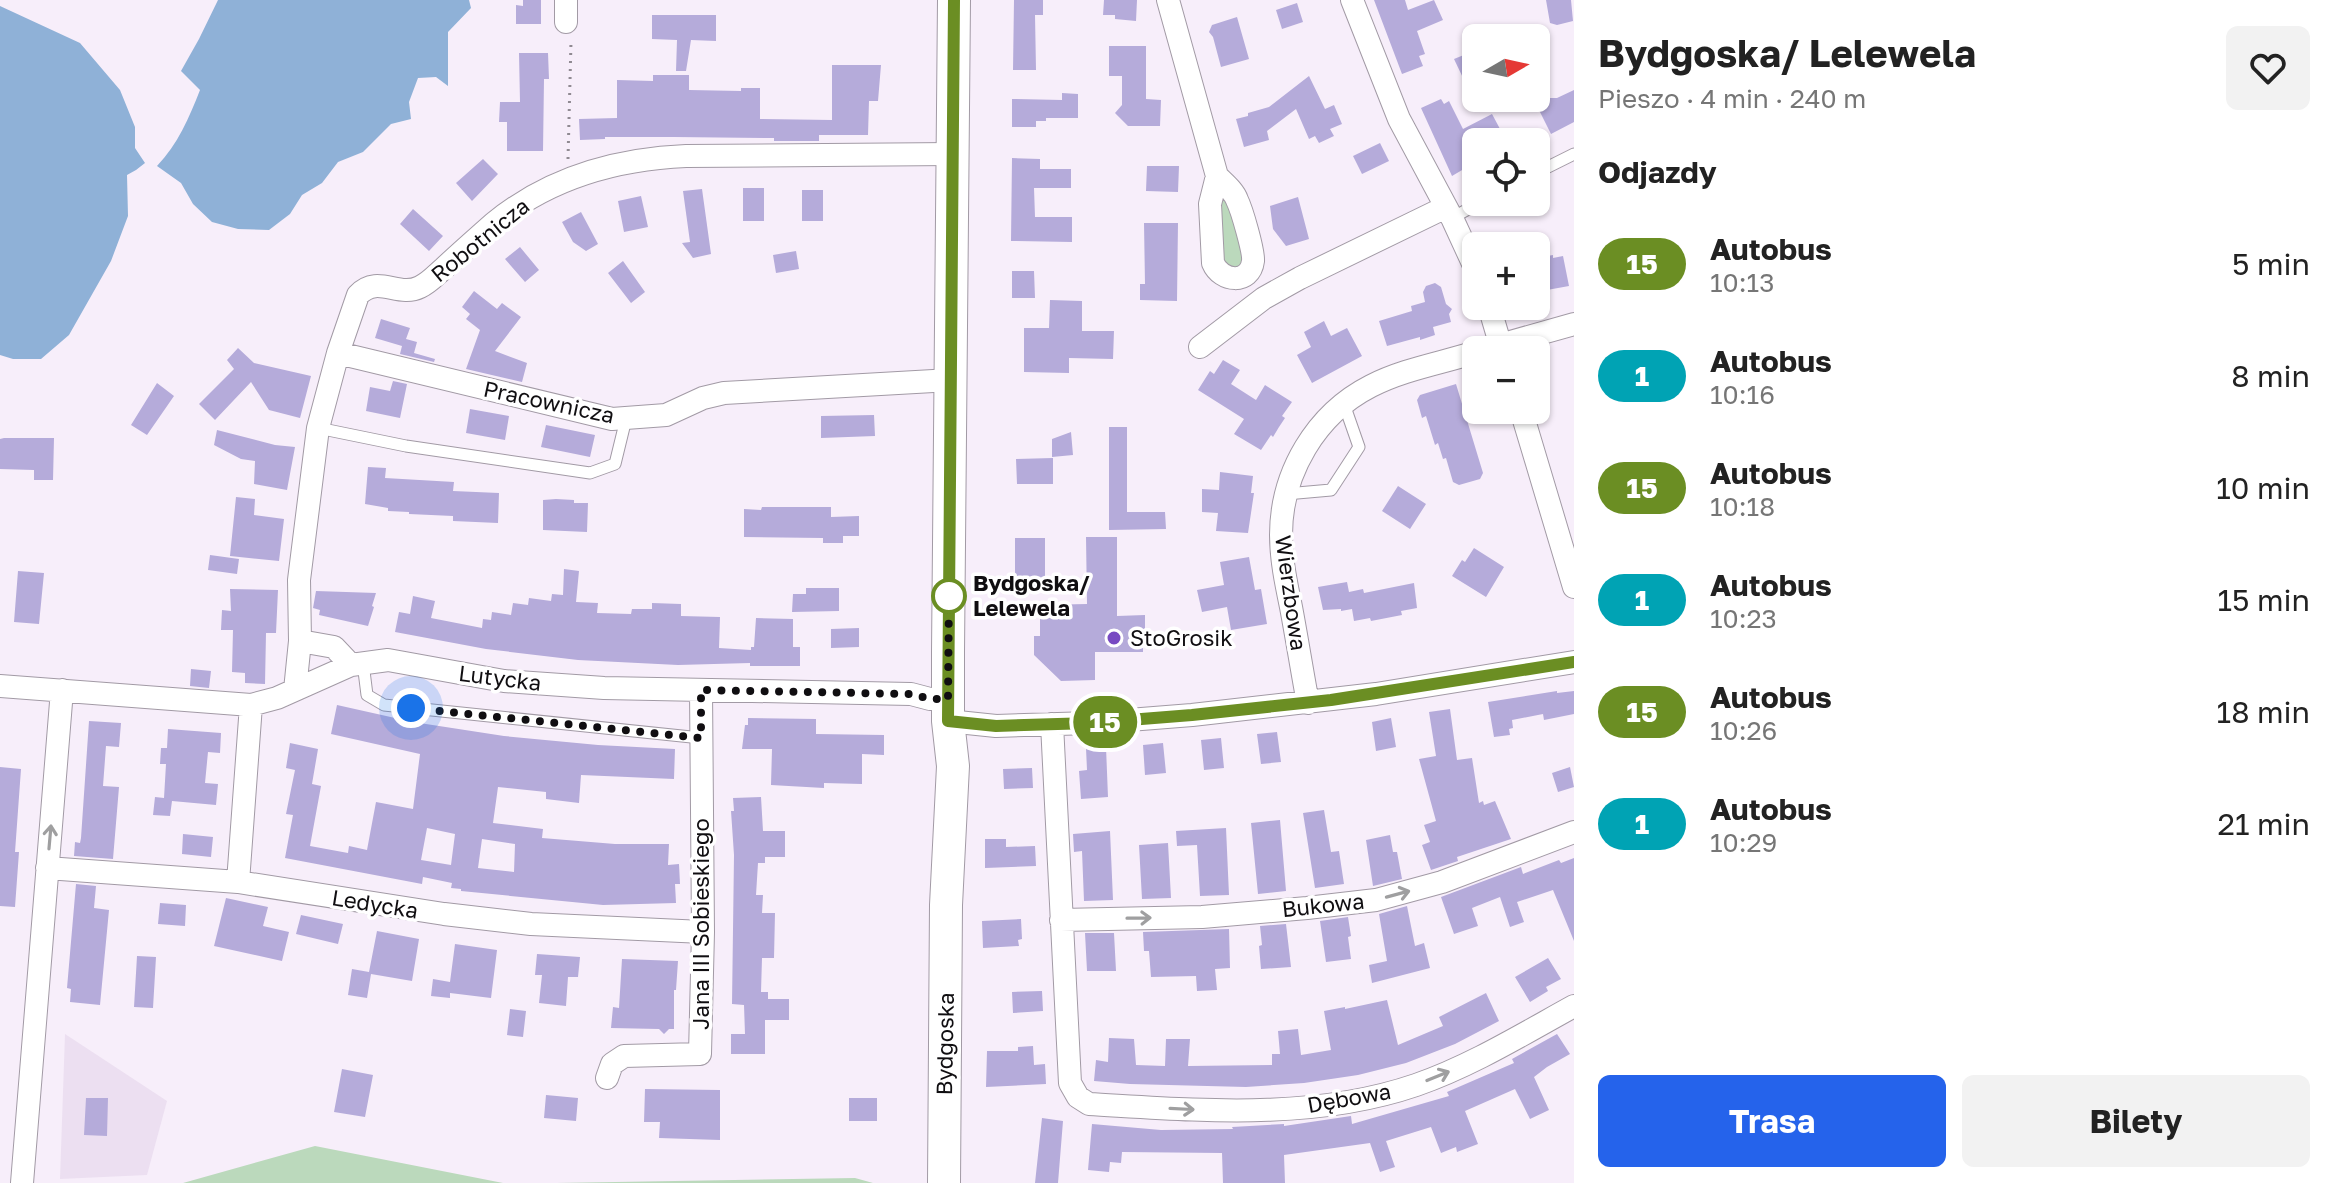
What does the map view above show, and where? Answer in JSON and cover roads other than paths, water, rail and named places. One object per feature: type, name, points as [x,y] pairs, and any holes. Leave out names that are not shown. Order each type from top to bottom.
[{"type":"street","name":"Bydgoska","points":[[944,1183],[946,905],[933,784],[933,748],[948,710],[954,0]]},
{"type":"street","points":[[1168,0],[1217,176]]},
{"type":"street","points":[[1352,0],[1399,119],[1462,240]]},
{"type":"street","name":"Robotnicza","points":[[295,690],[300,641],[299,580],[318,428],[338,353],[358,295],[363,289],[375,284],[403,290],[422,286],[513,209],[557,184],[607,166],[658,158],[953,154]]},
{"type":"street","points":[[1200,347],[1264,298],[1300,278],[1449,212]]},
{"type":"street","points":[[1534,336],[1574,324]]},
{"type":"street","name":"Pracownicza","points":[[338,353],[612,419],[666,415],[703,398],[724,393],[951,380]]},
{"type":"street","name":"Wierzbowa","points":[[1308,703],[1282,552],[1281,525],[1293,471],[1320,426],[1344,404],[1371,386],[1395,376],[1462,356]]},
{"type":"street","points":[[1525,424],[1574,587]]},
{"type":"street","points":[[300,641],[334,647],[357,664]]},
{"type":"street","name":"Lutycka","points":[[0,686],[251,705],[271,701],[357,664],[388,660],[504,681],[604,688],[911,694],[930,699],[984,726],[1162,718],[1308,703],[1574,662]]},
{"type":"street","points":[[22,1183],[62,690]]},
{"type":"street","name":"Jana III Sobieskiego","points":[[607,1078],[612,1064],[624,1056],[700,1054],[703,932],[701,690]]},
{"type":"street","points":[[238,882],[251,705]]},
{"type":"street","points":[[1052,724],[1061,920]]},
{"type":"street","name":"Bukowa","points":[[1061,920],[1202,917],[1376,900],[1442,882],[1574,832]]},
{"type":"street","name":"Ledycka","points":[[47,868],[238,882],[444,914],[531,924],[703,932]]},
{"type":"street","name":"Dębowa","points":[[1061,920],[1070,1083],[1078,1097],[1089,1104],[1206,1111],[1306,1107],[1381,1094],[1447,1072],[1574,1006]]},
{"type":"lane","points":[[1550,166],[1574,154]]},
{"type":"lane","points":[[1449,212],[1462,208]]},
{"type":"lane","points":[[1286,494],[1331,490],[1359,447],[1344,404]]},
{"type":"lane","points":[[318,428],[406,446],[590,473],[615,464],[626,419]]},
{"type":"lane","points":[[357,664],[367,695],[384,705],[701,738]]},
{"type":"water","points":[[218,0],[469,0],[471,8],[448,32],[448,86],[436,77],[418,78],[409,102],[411,119],[391,124],[363,152],[338,162],[322,183],[302,195],[290,214],[269,230],[238,229],[212,222],[193,204],[181,183],[157,166],[177,140],[200,90],[181,71]]},
{"type":"water","points":[[0,6],[80,43],[120,90],[135,127],[135,148],[145,163],[127,175],[128,216],[111,261],[69,335],[41,359],[13,359],[0,355]]},
{"type":"place","name":"Bydgoska/ Lelewela","points":[[949,596]]},
{"type":"place","name":"StoGrosik","points":[[1114,638]]}]
